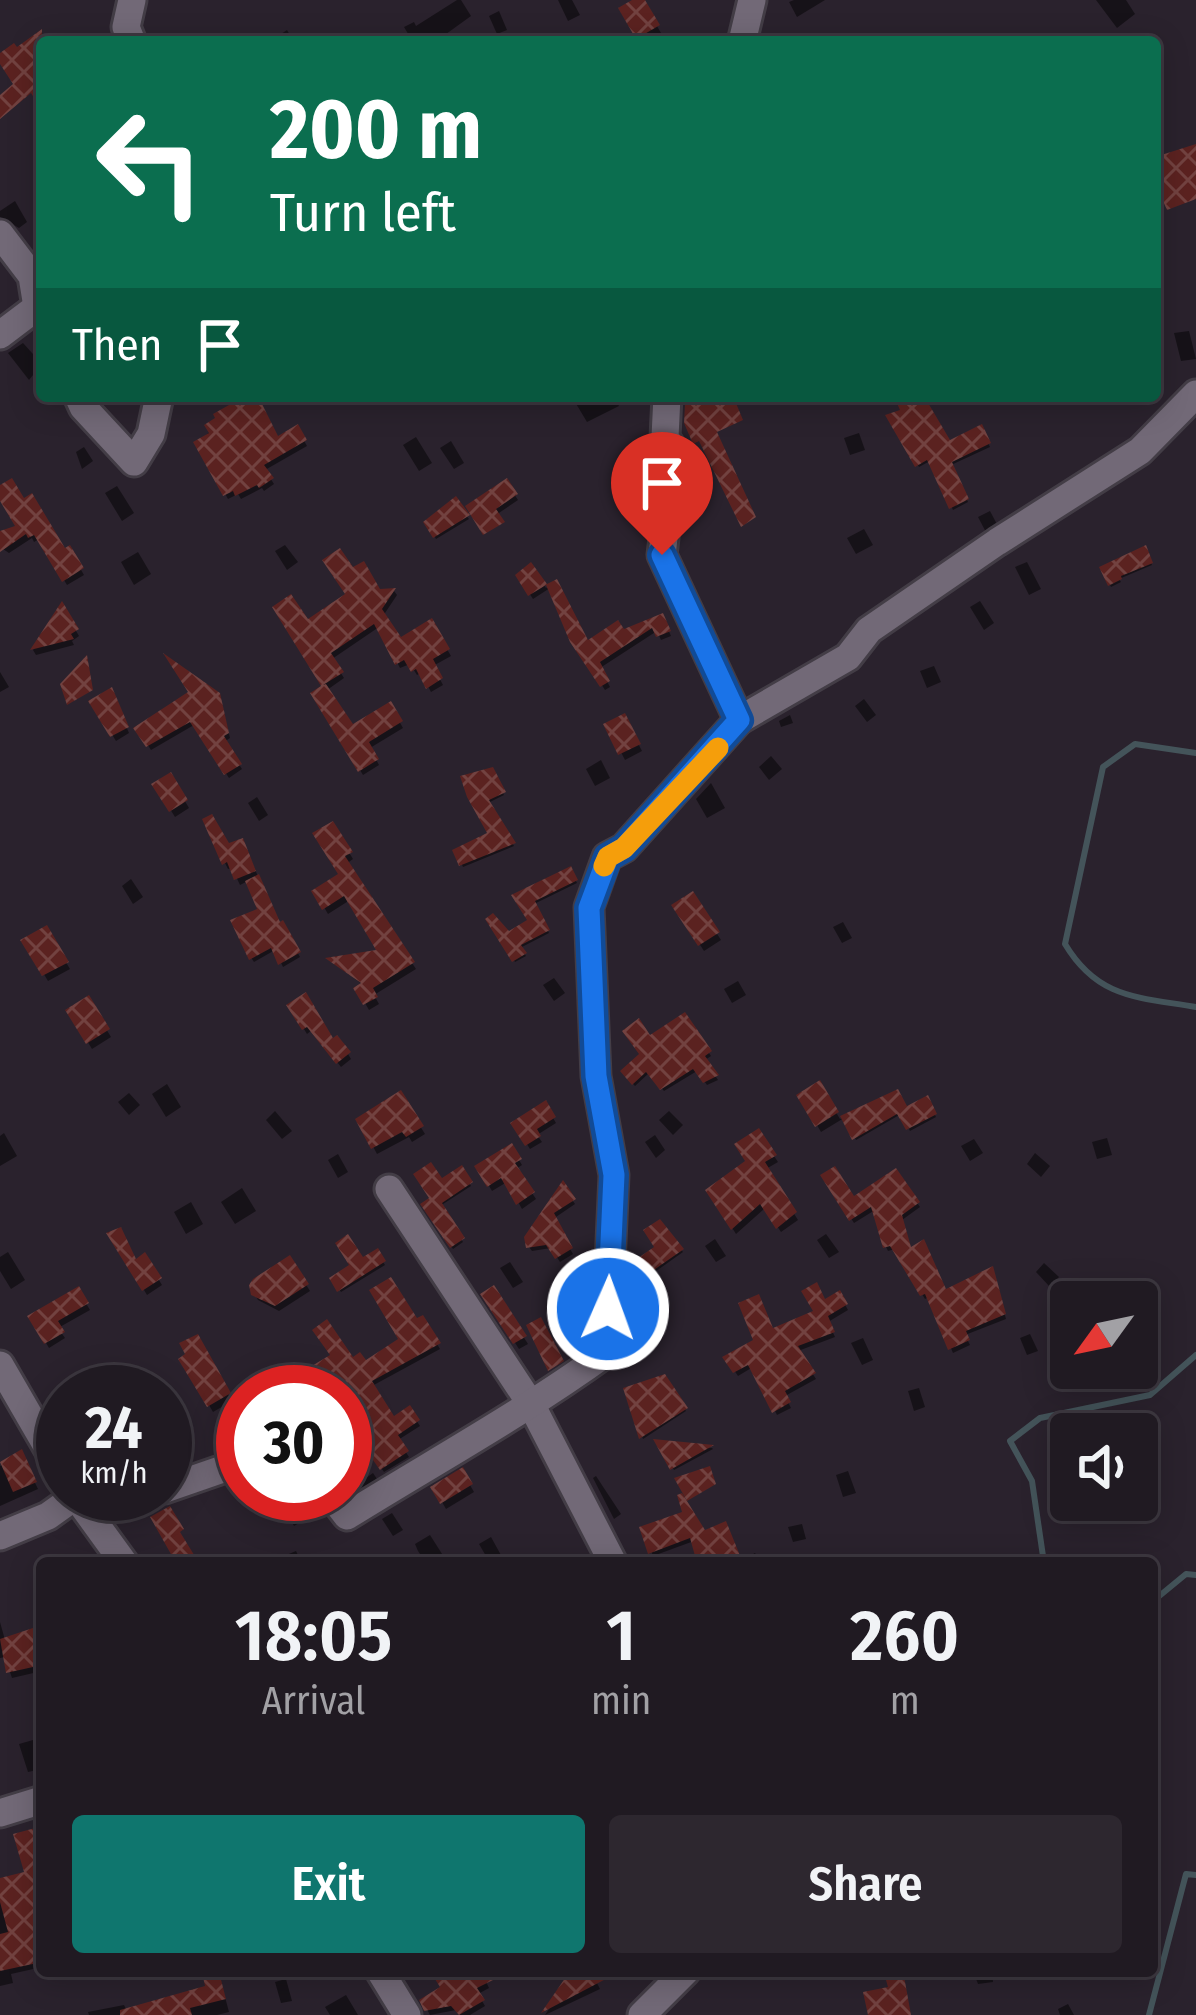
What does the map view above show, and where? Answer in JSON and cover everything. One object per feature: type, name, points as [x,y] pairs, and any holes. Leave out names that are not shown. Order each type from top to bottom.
[{"type":"street","points":[[130,36],[126,27],[133,0]]},
{"type":"street","points":[[743,36],[752,0]]},
{"type":"street","points":[[0,234],[32,276],[36,302]]},
{"type":"street","points":[[372,1501],[532,1406],[606,1353],[614,1175],[596,1076],[589,908],[608,857],[624,848],[739,720],[848,657],[869,630],[1140,451],[1196,394]]},
{"type":"street","points":[[83,402],[134,462],[151,434],[157,402]]},
{"type":"street","points":[[667,402],[665,437],[674,452],[662,555],[739,720]]},
{"type":"street","points":[[389,1189],[532,1406],[610,1557]]},
{"type":"street","points":[[0,1365],[36,1427]]},
{"type":"street","points":[[0,1536],[37,1521]]},
{"type":"street","points":[[94,1521],[120,1557]]},
{"type":"street","points":[[0,1814],[36,1802]]},
{"type":"street","points":[[384,1977],[407,2015]]},
{"type":"street","points":[[642,2015],[680,1977]]},
{"type":"building","points":[[632,0],[645,0],[660,25],[634,36],[618,8]]},
{"type":"building","points":[[42,29],[42,36],[36,36],[36,101],[31,93],[0,119],[0,95],[13,84],[0,64],[0,53],[14,43],[17,47]]},
{"type":"building","points":[[1196,144],[1196,199],[1167,210],[1161,196],[1161,155]]},
{"type":"building","points":[[234,402],[261,402],[278,436],[298,424],[307,440],[264,465],[274,478],[259,488],[223,496],[193,442],[209,433],[204,425],[215,418],[213,414]]},
{"type":"building","points":[[736,402],[743,420],[717,432],[756,517],[741,527],[699,441],[693,444],[684,423],[685,404]]},
{"type":"building","points":[[896,402],[928,402],[950,440],[982,424],[991,443],[952,462],[969,499],[949,509],[927,460],[915,467],[885,415],[900,410]]},
{"type":"building","points":[[12,478],[24,498],[32,493],[65,548],[70,545],[84,568],[62,582],[34,535],[28,538],[26,534],[0,552],[0,531],[15,526],[0,501],[0,485]]},
{"type":"building","points":[[507,478],[518,494],[496,509],[505,522],[483,535],[465,506]]},
{"type":"building","points":[[456,496],[470,515],[433,538],[423,522]]},
{"type":"building","points":[[1146,545],[1153,563],[1108,586],[1099,567]]},
{"type":"building","points":[[340,548],[353,567],[364,561],[380,589],[396,588],[382,609],[401,637],[432,618],[450,649],[433,659],[443,678],[426,689],[416,669],[411,672],[404,660],[395,665],[374,624],[331,653],[344,672],[323,685],[353,724],[391,701],[403,721],[369,742],[379,759],[358,772],[310,693],[321,686],[272,607],[291,594],[308,619],[345,594],[322,560]]},
{"type":"building","points":[[531,562],[547,584],[557,579],[588,640],[618,620],[624,629],[663,613],[671,631],[656,637],[652,628],[600,662],[610,681],[600,687],[570,642],[546,585],[528,596],[515,575]]},
{"type":"building","points":[[62,601],[79,629],[71,634],[74,639],[30,650]]},
{"type":"building","points":[[163,653],[220,693],[229,733],[224,736],[242,764],[224,775],[190,722],[146,747],[133,728],[188,692]]},
{"type":"building","points":[[87,655],[93,690],[67,705],[60,684]]},
{"type":"building","points":[[112,687],[129,727],[110,737],[88,701]]},
{"type":"building","points":[[625,713],[641,744],[618,755],[603,724]]},
{"type":"building","points":[[493,767],[506,792],[489,800],[516,843],[459,866],[452,850],[487,833],[460,776]]},
{"type":"building","points":[[171,772],[188,800],[169,812],[151,784]]},
{"type":"building","points":[[212,814],[229,843],[243,838],[256,871],[234,880],[227,862],[222,865],[202,819]]},
{"type":"building","points":[[333,821],[353,852],[345,856],[415,962],[373,988],[378,997],[363,1005],[353,988],[361,983],[325,958],[376,950],[344,896],[322,910],[311,891],[338,874],[312,833]]},
{"type":"building","points":[[571,866],[578,880],[535,901],[550,930],[521,945],[527,953],[512,962],[485,919],[493,913],[509,931],[527,920],[511,895]]},
{"type":"building","points":[[259,874],[280,922],[283,920],[301,952],[278,965],[271,948],[249,960],[230,920],[257,909],[245,881]]},
{"type":"building","points":[[693,891],[720,932],[698,946],[671,905]]},
{"type":"building","points":[[47,925],[69,962],[42,976],[20,940]]},
{"type":"building","points":[[306,992],[333,1038],[337,1035],[351,1052],[336,1064],[307,1027],[302,1030],[286,1005]]},
{"type":"building","points":[[89,995],[110,1029],[86,1044],[65,1010]]},
{"type":"building","points":[[685,1012],[712,1051],[705,1056],[719,1075],[703,1083],[693,1069],[660,1090],[646,1072],[632,1085],[620,1071],[639,1054],[622,1031],[639,1018],[650,1035]]},
{"type":"building","points":[[820,1080],[839,1112],[815,1127],[796,1095]]},
{"type":"building","points":[[898,1089],[907,1106],[928,1095],[937,1114],[906,1130],[897,1114],[852,1140],[840,1116]]},
{"type":"building","points":[[401,1090],[424,1126],[371,1149],[355,1119]]},
{"type":"building","points":[[546,1100],[556,1117],[537,1129],[541,1136],[525,1146],[510,1123]]},
{"type":"building","points":[[759,1128],[777,1155],[765,1162],[797,1212],[776,1229],[760,1204],[731,1230],[705,1190],[745,1161],[734,1144]]},
{"type":"building","points":[[512,1143],[522,1159],[515,1163],[535,1192],[516,1205],[501,1178],[487,1187],[474,1166]]},
{"type":"building","points":[[431,1162],[442,1178],[462,1165],[473,1182],[442,1203],[465,1238],[450,1248],[420,1204],[429,1198],[413,1174]]},
{"type":"building","points":[[835,1166],[854,1196],[896,1168],[920,1202],[902,1215],[911,1247],[924,1239],[946,1289],[993,1266],[1006,1314],[966,1331],[970,1340],[948,1350],[925,1294],[920,1296],[890,1246],[883,1248],[871,1207],[849,1221],[820,1175]]},
{"type":"building","points":[[563,1180],[576,1199],[554,1213],[573,1248],[555,1259],[546,1245],[526,1248],[524,1237]]},
{"type":"building","points":[[660,1219],[684,1249],[648,1274],[638,1258],[654,1247],[643,1230]]},
{"type":"building","points":[[121,1227],[136,1259],[145,1252],[162,1278],[142,1291],[106,1233]]},
{"type":"building","points":[[348,1234],[363,1257],[378,1248],[386,1261],[337,1292],[329,1278],[349,1265],[335,1243]]},
{"type":"building","points":[[290,1255],[309,1284],[275,1306],[251,1295],[253,1279]]},
{"type":"building","points":[[391,1277],[417,1318],[423,1315],[441,1343],[372,1381],[372,1365],[314,1365],[330,1355],[312,1330],[327,1319],[353,1357],[360,1352],[366,1360],[398,1339],[369,1290]]},
{"type":"building","points":[[817,1282],[825,1299],[840,1290],[848,1304],[828,1316],[835,1332],[798,1346],[816,1373],[785,1391],[791,1402],[772,1413],[748,1365],[733,1373],[722,1357],[753,1340],[738,1303],[759,1294],[773,1328],[813,1311],[801,1291]]},
{"type":"building","points":[[494,1285],[527,1336],[513,1344],[480,1294]]},
{"type":"building","points":[[79,1286],[89,1303],[58,1321],[65,1332],[44,1344],[27,1316]]},
{"type":"building","points":[[541,1317],[564,1361],[548,1371],[526,1325]]},
{"type":"building","points":[[198,1334],[216,1366],[216,1402],[207,1407],[192,1382],[192,1365],[182,1365],[178,1359],[185,1354],[179,1343]]},
{"type":"building","points":[[665,1374],[688,1408],[639,1439],[623,1388]]},
{"type":"building","points":[[372,1381],[394,1416],[410,1405],[420,1420],[398,1435],[409,1451],[380,1470],[372,1459]]},
{"type":"building","points":[[653,1439],[714,1445],[670,1470]]},
{"type":"building","points":[[22,1449],[36,1482],[13,1492],[0,1462]]},
{"type":"building","points":[[710,1466],[716,1484],[687,1501],[674,1478]]},
{"type":"building","points":[[463,1467],[473,1484],[440,1504],[430,1487]]},
{"type":"building","points":[[682,1493],[705,1530],[726,1521],[741,1557],[695,1557],[690,1538],[648,1554],[639,1527],[682,1512],[677,1495]]},
{"type":"building","points":[[152,1521],[179,1521],[184,1529],[180,1532],[195,1557],[173,1557]]},
{"type":"building","points":[[36,1627],[36,1666],[6,1673],[0,1639]]},
{"type":"building","points":[[36,1828],[36,1963],[0,1971],[0,1934],[8,1932],[0,1878],[24,1872],[13,1834]]},
{"type":"building","points":[[203,1977],[220,1977],[226,1999],[190,2008],[192,2015],[120,2015],[120,2010],[205,1986]]},
{"type":"building","points":[[434,1977],[499,1977],[477,1988],[485,2000],[459,2015],[451,2006],[424,2011],[419,2000],[440,1987]]},
{"type":"building","points":[[566,1977],[610,1977],[541,2013]]},
{"type":"building","points":[[904,1977],[911,2015],[868,2015],[863,1992],[888,1987],[886,1980]]},
{"type":"waterway","points":[[1196,753],[1135,744],[1103,767],[1065,944],[1091,976],[1106,985],[1138,997],[1196,1007]]},
{"type":"waterway","points":[[1043,1557],[1032,1481],[1010,1441],[1040,1418],[1150,1395],[1196,1355]]},
{"type":"waterway","points":[[1158,1597],[1186,1574],[1196,1575]]},
{"type":"waterway","points":[[1149,2015],[1186,1874],[1196,1875]]},
{"type":"slow traffic","points":[[604,866],[718,748]]},
{"type":"route","points":[[608,1309],[614,1175],[596,1076],[589,908],[608,857],[624,848],[739,720],[662,555]]}]
